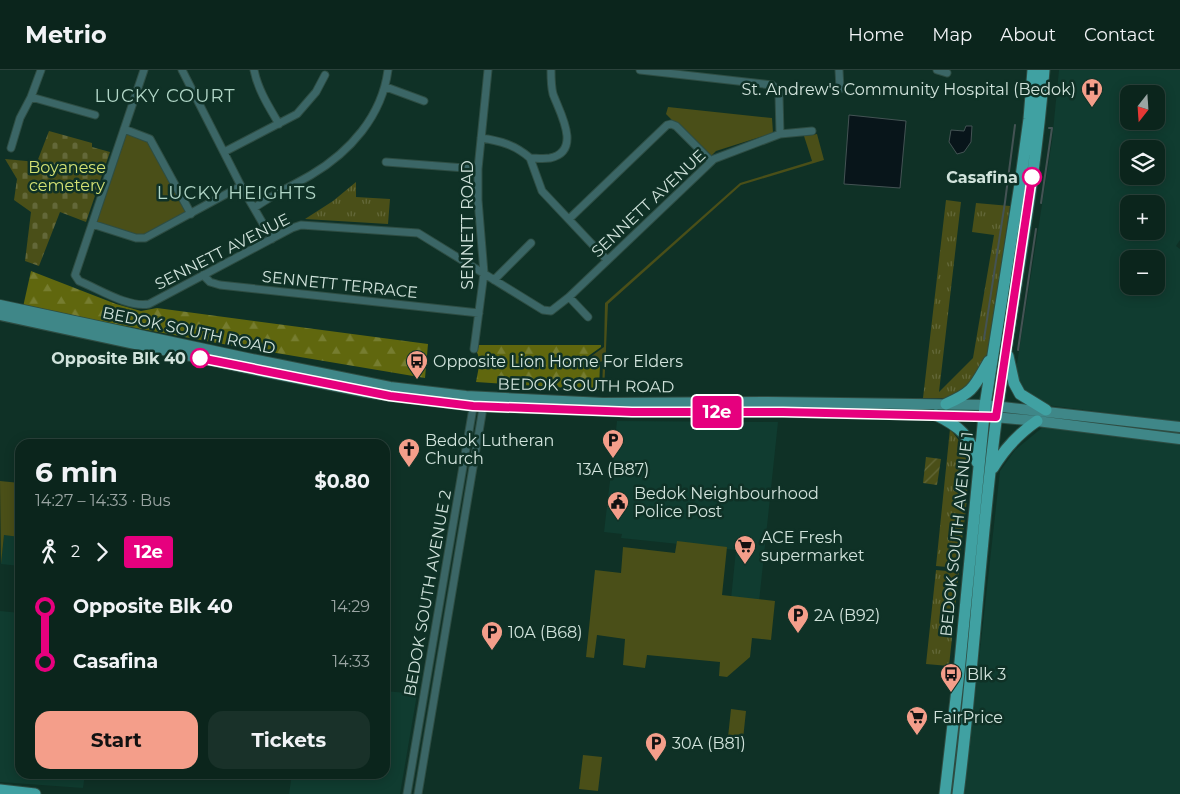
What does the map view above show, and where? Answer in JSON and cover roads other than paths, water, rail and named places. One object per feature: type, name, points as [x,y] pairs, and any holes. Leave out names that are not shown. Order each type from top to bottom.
[{"type":"main road","name":"BEDOK SOUTH AVENUE 1","points":[[958,794],[985,472],[984,410],[1020,184],[1029,119],[1033,70]]},
{"type":"main road","name":"BEDOK SOUTH AVENUE 1","points":[[946,794],[985,472],[997,411],[1040,121],[1044,70]]},
{"type":"main road","name":"BEDOK SOUTH ROAD","points":[[0,305],[390,387],[479,402]]},
{"type":"main road","name":"BEDOK SOUTH ROAD","points":[[0,315],[265,372],[390,396],[578,406],[936,415],[984,410]]},
{"type":"main road","points":[[1006,349],[1014,383],[1020,394],[1046,410]]},
{"type":"main road","points":[[946,404],[972,390],[993,355]]},
{"type":"main road","name":"BEDOK SOUTH ROAD","points":[[578,406],[946,404],[997,411],[1046,410],[1180,427]]},
{"type":"main road","name":"BEDOK SOUTH ROAD","points":[[997,411],[1037,421],[1180,439]]},
{"type":"main road","points":[[936,415],[961,430],[969,440],[985,472],[1016,437],[1037,421]]},
{"type":"main road","points":[[0,790],[35,794]]},
{"type":"street","points":[[11,148],[20,118],[42,70]]},
{"type":"street","points":[[144,70],[92,224],[143,239],[241,186]]},
{"type":"street","points":[[182,70],[241,186],[272,239]]},
{"type":"street","points":[[254,70],[264,98],[279,124]]},
{"type":"street","points":[[254,208],[313,174],[338,156],[356,139],[372,118],[386,87],[388,70]]},
{"type":"street","name":"SENNETT ROAD","points":[[474,349],[484,273],[478,209],[478,168],[488,70]]},
{"type":"street","points":[[530,158],[550,158],[563,149],[567,140],[567,128],[553,92],[551,70]]},
{"type":"street","points":[[640,70],[772,85],[778,90],[779,95],[780,134]]},
{"type":"street","points":[[839,70],[840,89]]},
{"type":"street","points":[[937,70],[947,73]]},
{"type":"street","points":[[224,152],[297,114],[316,92],[326,75]]},
{"type":"street","points":[[386,87],[424,101]]},
{"type":"street","points":[[31,97],[95,115]]},
{"type":"street","points":[[569,219],[667,125],[676,126],[711,161]]},
{"type":"street","points":[[124,130],[150,139],[190,214]]},
{"type":"street","name":"SENNETT AVENUE","points":[[92,224],[75,275],[76,278],[131,304],[142,306],[149,304],[301,225],[418,233],[547,311],[554,309],[569,296],[711,161],[721,155],[780,134],[812,131]]},
{"type":"street","points":[[481,138],[499,141],[520,149],[530,158],[542,191],[607,260]]},
{"type":"street","points":[[386,162],[478,168]]},
{"type":"street","points":[[494,280],[531,243]]},
{"type":"street","name":"SENNETT TERRACE","points":[[203,275],[210,282],[220,285],[478,313]]},
{"type":"street","points":[[569,296],[588,317]]},
{"type":"street","name":"BEDOK SOUTH AVENUE 2","points":[[407,794],[479,402]]},
{"type":"street","name":"BEDOK SOUTH AVENUE 2","points":[[418,794],[479,402]]},
{"type":"waterway","points":[[984,339],[1015,125]]},
{"type":"waterway","points":[[1041,203],[1052,128],[1049,128]]},
{"type":"waterway","points":[[1018,350],[1036,229]]},
{"type":"place","name":"St. Andrew's Community Hospital (Bedok)","points":[[1092,108]]},
{"type":"place","name":"Casafina","points":[[1032,177]]},
{"type":"place","name":"Opposite Blk 40","points":[[200,358]]},
{"type":"place","name":"Opposite Lion Home For Elders","points":[[417,380]]},
{"type":"place","name":"13A (B87)","points":[[613,459]]},
{"type":"place","name":"Bedok Lutheran Church","points":[[409,468]]},
{"type":"place","name":"Bedok Neighbourhood Police Post","points":[[618,521]]},
{"type":"place","name":"ACE Fresh supermarket","points":[[745,565]]},
{"type":"place","name":"2A (B92)","points":[[798,634]]},
{"type":"place","name":"10A (B68)","points":[[492,651]]},
{"type":"place","name":"Blk 3","points":[[951,693]]},
{"type":"place","name":"FairPrice","points":[[917,736]]},
{"type":"place","name":"30A (B81)","points":[[656,762]]},
{"type":"district","name":"LUCKY COURT","points":[[165,96]]},
{"type":"district","name":"LUCKY HEIGHTS","points":[[237,193]]},
{"type":"park label","name":"Boyanese cemetery","points":[[67,176]]}]
